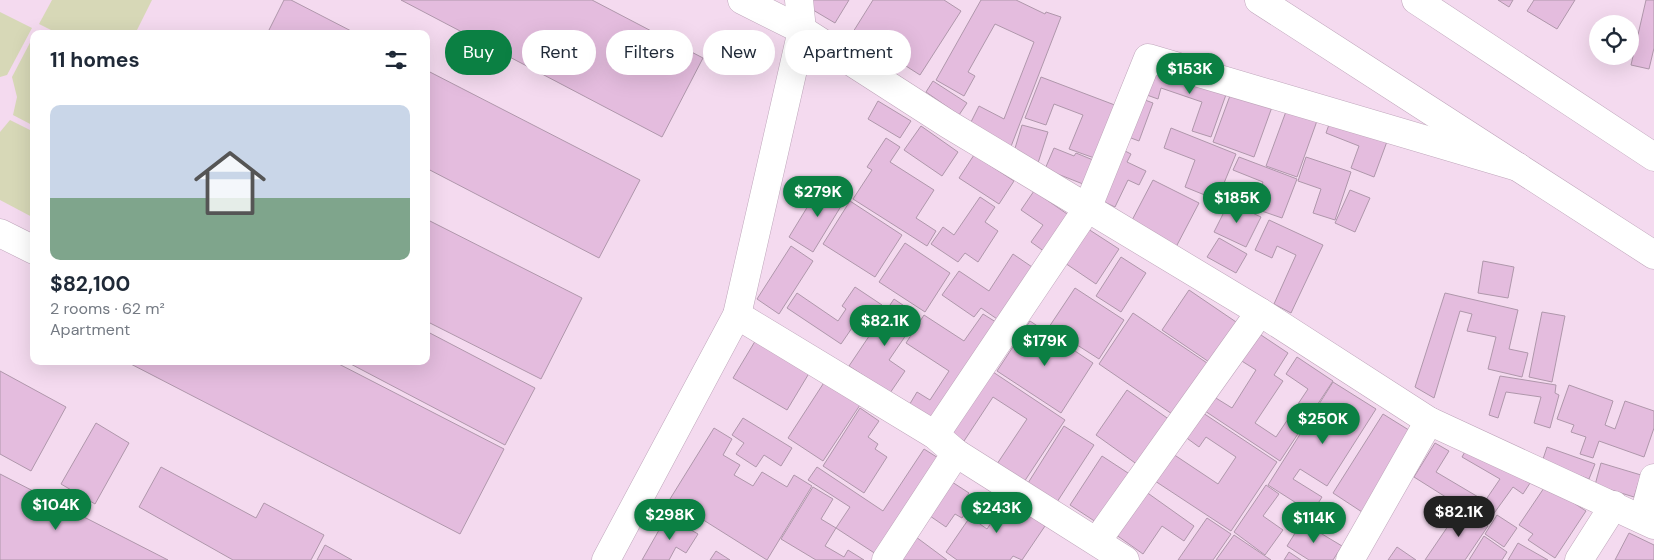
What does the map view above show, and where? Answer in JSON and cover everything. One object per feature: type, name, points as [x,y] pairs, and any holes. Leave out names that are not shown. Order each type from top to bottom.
[{"type":"street","points":[[742,0],[802,30]]},
{"type":"street","points":[[799,0],[802,30]]},
{"type":"street","points":[[1259,0],[1654,255]]},
{"type":"street","points":[[1416,0],[1654,157]]},
{"type":"street","points":[[935,435],[1087,209],[1148,58],[1518,167]]},
{"type":"street","points":[[606,560],[737,315],[792,75]]},
{"type":"street","points":[[872,75],[1087,209],[1260,312],[1429,421],[1648,522],[1654,478]]},
{"type":"street","points":[[0,232],[30,248]]},
{"type":"street","points":[[1097,541],[1260,312]]},
{"type":"street","points":[[737,315],[935,435],[956,454],[1125,560]]},
{"type":"street","points":[[1350,560],[1429,421]]},
{"type":"street","points":[[886,560],[956,454]]},
{"type":"street","points":[[1580,560],[1614,506]]},
{"type":"green space","points":[[52,0],[152,0],[137,30],[51,30],[39,24]]},
{"type":"green space","points":[[0,12],[32,28],[7,75],[0,77]]},
{"type":"green space","points":[[30,43],[30,124],[13,115],[17,97],[12,77]]},
{"type":"green space","points":[[10,120],[30,130],[30,216],[0,200],[0,132]]},
{"type":"building","points":[[284,0],[291,0],[349,30],[269,30]]},
{"type":"building","points":[[401,0],[592,0],[649,30],[606,30],[606,75],[693,75],[693,53],[703,58],[662,137],[544,75],[596,75],[596,30],[522,30],[522,64],[512,58],[512,30],[458,30]]},
{"type":"building","points":[[809,0],[849,0],[835,23],[808,7]]},
{"type":"building","points":[[873,0],[944,0],[961,11],[920,75],[911,69],[911,30],[854,30]]},
{"type":"building","points":[[981,0],[1016,0],[1045,14],[1046,12],[1061,17],[1010,149],[970,124],[979,106],[1004,119],[1034,42],[995,24],[968,72],[975,76],[964,96],[936,80]]},
{"type":"building","points":[[1498,0],[1513,0],[1509,7]]},
{"type":"building","points":[[1534,0],[1575,0],[1557,29],[1527,11]]},
{"type":"building","points":[[1646,0],[1654,0],[1654,48],[1649,69],[1631,65],[1639,65],[1639,30]]},
{"type":"building","points":[[1154,64],[1228,89],[1211,137],[1192,131],[1202,102],[1161,88],[1158,99],[1144,94]]},
{"type":"building","points":[[430,72],[640,180],[599,258],[430,170]]},
{"type":"building","points":[[1041,77],[1120,107],[1100,160],[1069,149],[1083,115],[1054,104],[1046,125],[1025,118]]},
{"type":"building","points":[[933,81],[967,103],[959,115],[926,92]]},
{"type":"building","points":[[1231,93],[1272,107],[1254,157],[1213,142]]},
{"type":"building","points":[[1137,97],[1153,103],[1139,141],[1123,135]]},
{"type":"building","points":[[878,101],[911,121],[900,138],[868,119]]},
{"type":"building","points":[[1288,106],[1318,118],[1297,177],[1266,166]]},
{"type":"building","points":[[1332,116],[1389,136],[1374,177],[1351,168],[1359,146],[1326,133]]},
{"type":"building","points":[[1022,125],[1048,132],[1038,163],[1013,155]]},
{"type":"building","points":[[921,126],[958,152],[942,176],[904,150]]},
{"type":"building","points":[[1171,128],[1236,154],[1217,200],[1185,187],[1195,160],[1164,148]]},
{"type":"building","points":[[886,138],[900,147],[890,162],[934,190],[916,218],[936,231],[927,246],[853,199],[872,170],[867,167]]},
{"type":"building","points":[[1054,148],[1074,156],[1076,153],[1098,162],[1088,186],[1045,169]]},
{"type":"building","points":[[1121,149],[1131,154],[1127,162],[1146,171],[1139,185],[1128,180],[1115,207],[1098,199]]},
{"type":"building","points":[[974,155],[1014,181],[999,204],[959,178]]},
{"type":"building","points":[[1239,157],[1297,179],[1282,218],[1253,208],[1263,182],[1233,170]]},
{"type":"building","points":[[1306,157],[1351,172],[1335,220],[1313,213],[1321,189],[1298,181]]},
{"type":"building","points":[[1153,180],[1199,203],[1176,247],[1130,224]]},
{"type":"building","points":[[822,183],[846,198],[813,252],[789,237]]},
{"type":"building","points":[[1350,190],[1370,198],[1355,232],[1335,223]]},
{"type":"building","points":[[1034,191],[1070,216],[1045,252],[1031,242],[1043,225],[1021,210]]},
{"type":"building","points":[[980,197],[995,207],[985,222],[998,231],[978,262],[965,253],[958,262],[931,244],[943,227],[954,235]]},
{"type":"building","points":[[850,201],[902,235],[875,277],[823,244]]},
{"type":"building","points":[[1229,202],[1261,217],[1246,247],[1214,232]]},
{"type":"building","points":[[1269,220],[1323,245],[1291,313],[1274,304],[1296,255],[1277,246],[1272,258],[1255,250]]},
{"type":"building","points":[[430,221],[582,298],[541,379],[430,323]]},
{"type":"building","points":[[1085,227],[1119,249],[1096,284],[1062,261]]},
{"type":"building","points":[[1219,238],[1247,254],[1236,273],[1207,257]]},
{"type":"building","points":[[905,243],[950,273],[925,312],[879,282]]},
{"type":"building","points":[[791,246],[813,261],[779,314],[757,299]]},
{"type":"building","points":[[1013,254],[1035,269],[1000,321],[981,308],[974,317],[942,295],[959,271],[989,291]]},
{"type":"building","points":[[1121,257],[1146,273],[1121,312],[1096,296]]},
{"type":"building","points":[[1483,261],[1514,267],[1508,298],[1478,293]]},
{"type":"building","points":[[855,287],[882,305],[875,316],[865,309],[841,344],[787,308],[797,293],[838,321],[846,309],[842,306]]},
{"type":"building","points":[[1075,288],[1124,320],[1099,359],[1049,327]]},
{"type":"building","points":[[1189,290],[1239,324],[1212,364],[1162,330]]},
{"type":"building","points":[[1445,293],[1518,310],[1509,349],[1528,353],[1522,377],[1488,369],[1496,337],[1467,331],[1472,314],[1460,311],[1434,398],[1415,387]]},
{"type":"building","points":[[894,299],[919,316],[889,360],[905,371],[890,393],[849,366]]},
{"type":"building","points":[[1542,312],[1565,316],[1552,382],[1529,377]]},
{"type":"building","points":[[1133,313],[1210,365],[1175,416],[1099,364]]},
{"type":"building","points":[[983,314],[999,324],[934,424],[908,407],[917,392],[930,400],[949,371],[906,343],[924,315],[964,341]]},
{"type":"building","points":[[1030,321],[1093,363],[1061,413],[997,371]]},
{"type":"building","points":[[1255,331],[1288,353],[1274,375],[1283,381],[1255,423],[1276,437],[1308,389],[1286,374],[1297,357],[1333,381],[1280,461],[1202,409],[1211,395],[1232,408],[1256,370],[1237,358]]},
{"type":"building","points":[[430,333],[535,388],[505,445],[353,365],[430,365]]},
{"type":"building","points":[[757,338],[811,370],[787,410],[733,378]]},
{"type":"building","points":[[133,365],[341,365],[504,449],[460,534]]},
{"type":"building","points":[[990,370],[1065,420],[1024,482],[997,464],[1027,419],[993,397],[964,441],[949,431]]},
{"type":"building","points":[[0,371],[66,407],[31,471],[0,454]]},
{"type":"building","points":[[1500,376],[1556,385],[1555,393],[1559,395],[1550,428],[1534,423],[1541,397],[1506,392],[1498,418],[1489,415]]},
{"type":"building","points":[[825,381],[860,405],[823,461],[788,438]]},
{"type":"building","points":[[1333,382],[1376,409],[1327,486],[1300,469],[1293,479],[1322,497],[1312,513],[1268,485]]},
{"type":"building","points":[[1569,385],[1613,401],[1605,425],[1615,429],[1625,401],[1654,411],[1654,428],[1644,457],[1599,441],[1593,458],[1580,454],[1586,437],[1571,432],[1574,425],[1557,419]]},
{"type":"building","points":[[1127,390],[1170,420],[1138,465],[1096,435]]},
{"type":"building","points":[[860,408],[879,421],[868,437],[878,444],[875,449],[887,457],[864,493],[823,466]]},
{"type":"building","points":[[1200,411],[1277,462],[1231,531],[1152,479],[1170,452],[1218,484],[1236,457],[1206,437],[1199,447],[1184,436]]},
{"type":"building","points":[[1383,414],[1412,432],[1362,512],[1333,493]]},
{"type":"building","points":[[743,418],[792,448],[781,466],[764,455],[756,467],[736,454],[744,443],[732,435]]},
{"type":"building","points":[[96,423],[129,443],[95,504],[61,484]]},
{"type":"building","points":[[1064,426],[1094,445],[1057,502],[1028,483]]},
{"type":"building","points":[[714,428],[732,439],[723,455],[740,465],[734,475],[753,486],[762,472],[787,487],[794,475],[812,486],[767,560],[670,499]]},
{"type":"building","points":[[1435,443],[1449,451],[1436,472],[1485,501],[1500,479],[1462,457],[1470,443],[1532,480],[1523,494],[1513,487],[1487,523],[1414,477]]},
{"type":"building","points":[[1547,447],[1595,464],[1589,479],[1542,462]]},
{"type":"building","points":[[924,449],[943,461],[879,556],[836,528],[850,507],[808,480],[817,467],[883,511]]},
{"type":"building","points":[[1102,456],[1131,475],[1099,524],[1070,505]]},
{"type":"building","points":[[1601,463],[1641,475],[1634,497],[1595,485]]},
{"type":"building","points":[[161,467],[256,518],[264,503],[324,535],[311,560],[233,560],[139,507]]},
{"type":"building","points":[[0,474],[168,560],[0,560]]},
{"type":"building","points":[[952,482],[969,493],[964,500],[971,505],[962,518],[955,514],[946,527],[930,516]]},
{"type":"building","points":[[1266,485],[1279,494],[1263,516],[1283,530],[1265,555],[1234,532]]},
{"type":"building","points":[[1546,485],[1586,511],[1555,558],[1528,540],[1533,534],[1519,525]]},
{"type":"building","points":[[813,487],[833,499],[821,519],[836,528],[825,546],[844,557],[848,550],[864,560],[816,560],[781,539]]},
{"type":"building","points":[[1142,489],[1194,526],[1184,541],[1162,526],[1143,554],[1112,532]]},
{"type":"building","points":[[996,492],[1045,526],[1022,560],[1013,556],[1010,560],[957,560],[946,552],[970,517],[987,529],[991,523],[980,516]]},
{"type":"building","points":[[1461,507],[1488,526],[1465,560],[1425,560]]},
{"type":"building","points":[[1497,515],[1517,528],[1504,547],[1485,534]]},
{"type":"building","points":[[667,516],[698,534],[686,553],[676,547],[669,560],[642,560]]},
{"type":"building","points":[[1207,518],[1231,534],[1213,560],[1178,560]]},
{"type":"building","points":[[1302,522],[1342,546],[1333,560],[1309,560],[1287,546]]},
{"type":"building","points":[[1629,533],[1654,545],[1654,560],[1615,560]]},
{"type":"building","points":[[1234,535],[1271,560],[1216,560]]},
{"type":"building","points":[[1484,536],[1507,552],[1502,560],[1469,560]]},
{"type":"building","points":[[916,537],[947,560],[899,560]]},
{"type":"building","points":[[1518,543],[1548,560],[1508,560]]},
{"type":"building","points":[[325,545],[352,560],[317,560]]},
{"type":"building","points":[[1397,547],[1416,560],[1388,560]]},
{"type":"building","points":[[716,551],[730,560],[710,560]]},
{"type":"building","points":[[1289,552],[1301,560],[1284,560]]}]
